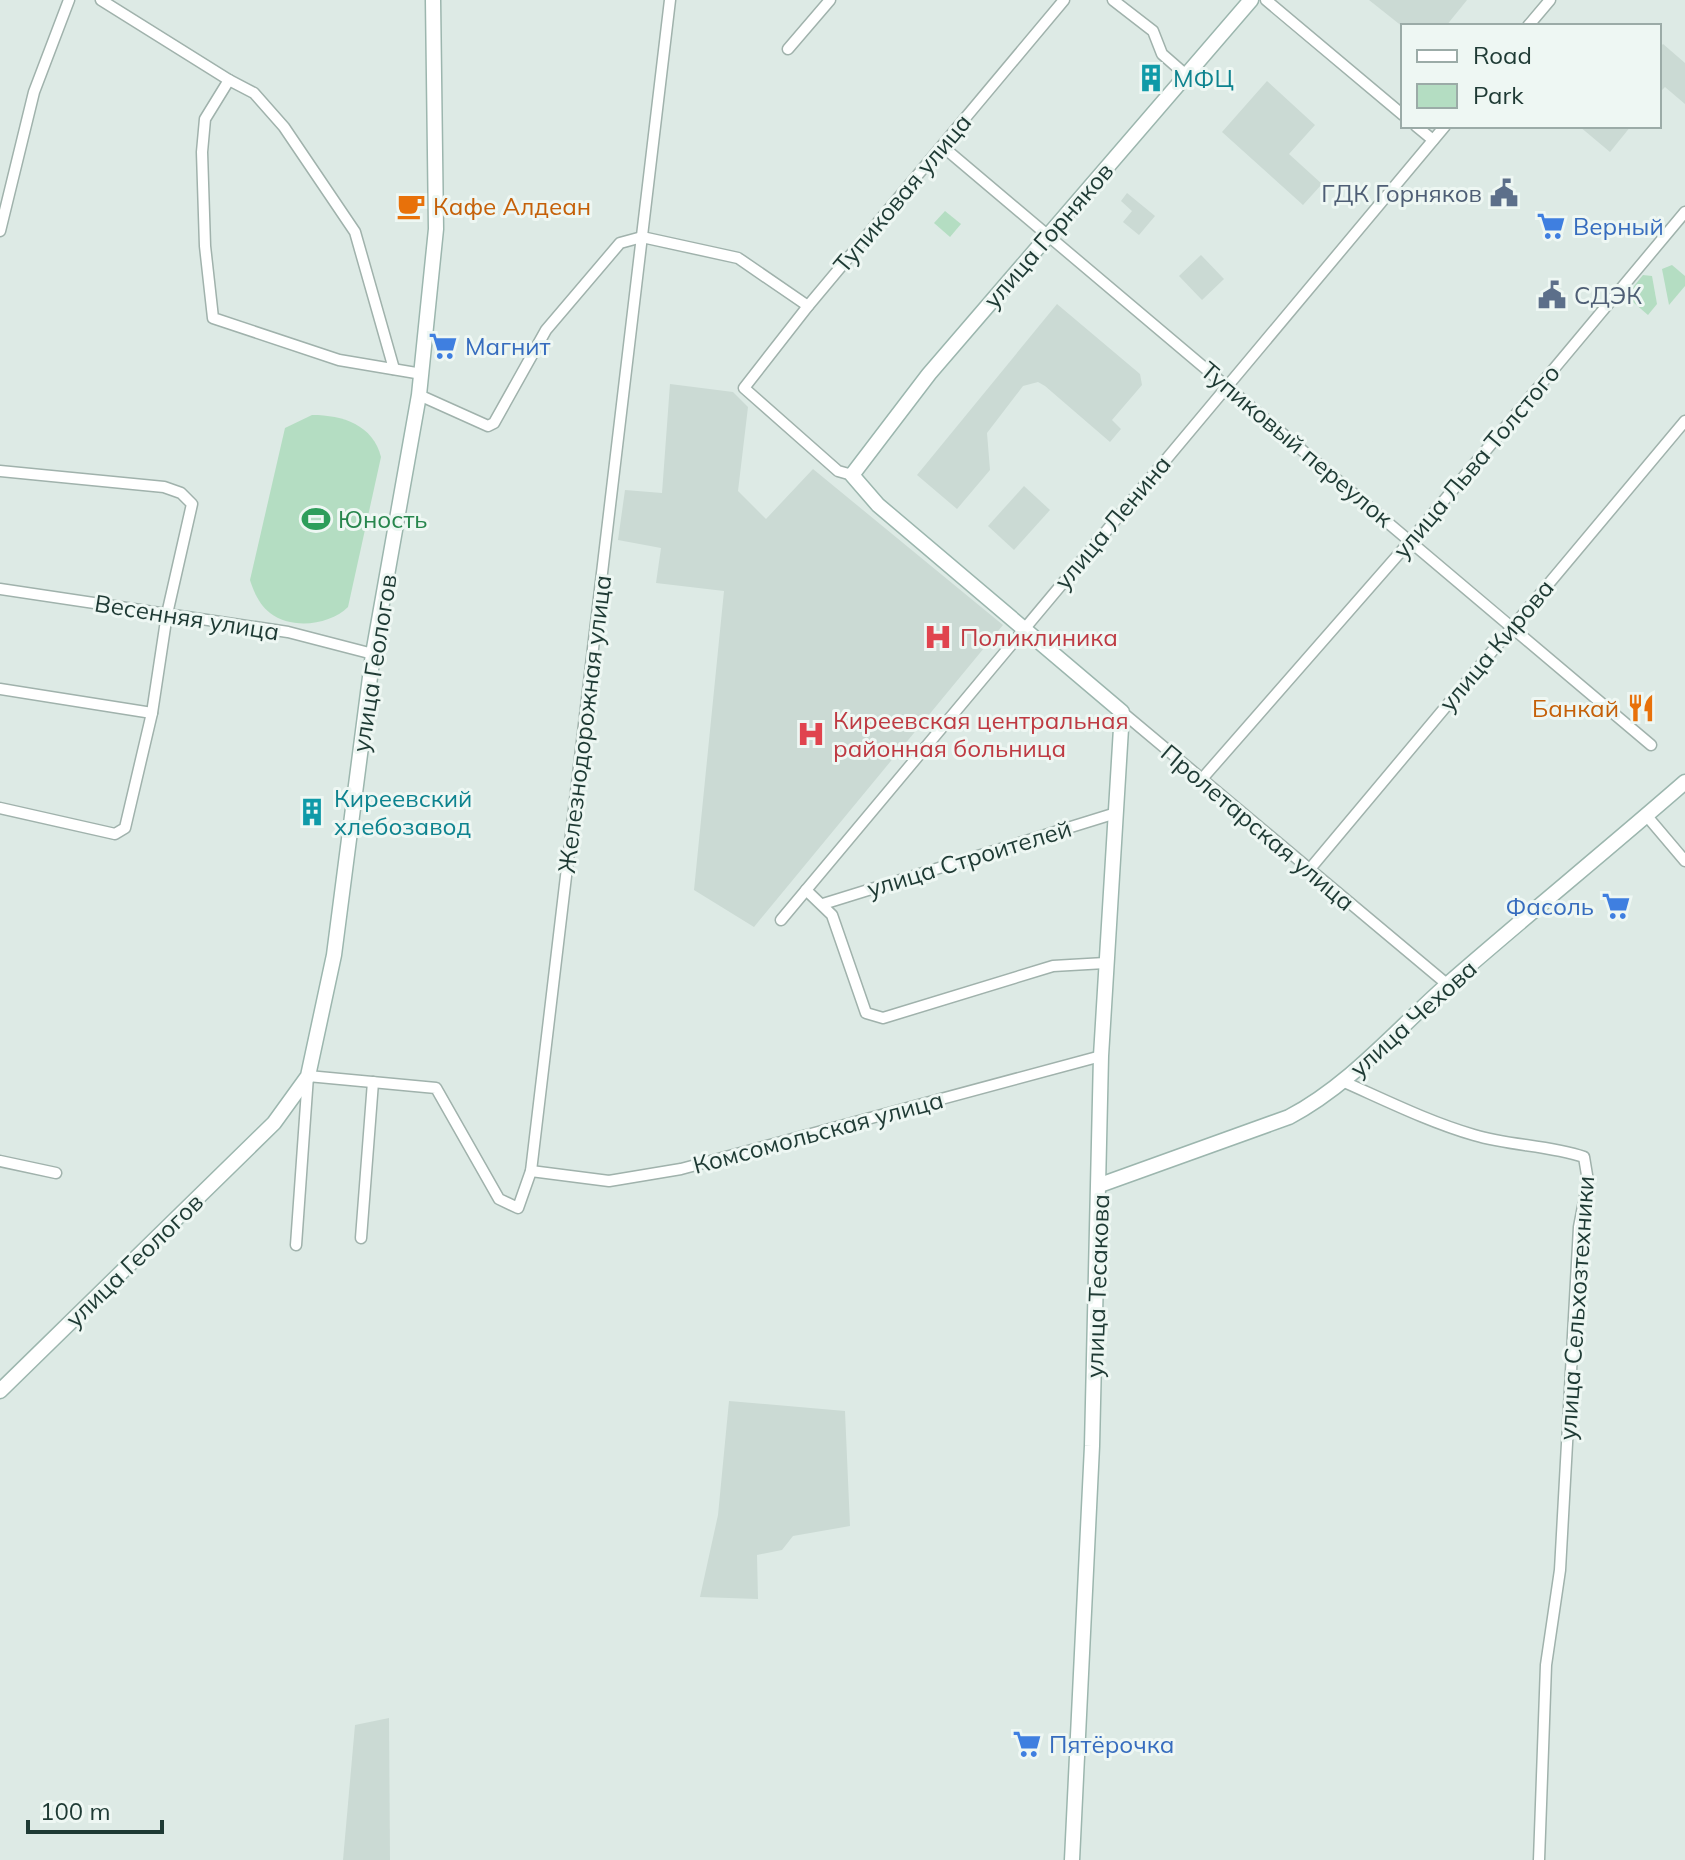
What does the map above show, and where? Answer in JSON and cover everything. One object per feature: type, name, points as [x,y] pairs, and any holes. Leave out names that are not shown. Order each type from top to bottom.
[{"type":"main road","name":"улица Геологов","points":[[0,1391],[274,1123],[308,1076],[334,955],[373,654],[422,374],[436,229],[433,0]]},
{"type":"main road","name":"улица Горняков","points":[[852,475],[929,374],[1251,0]]},
{"type":"main road","name":"Пролетарская улица","points":[[852,475],[878,505],[1122,712]]},
{"type":"main road","name":"улица Тесакова","points":[[1072,1860],[1092,1446],[1105,963],[1122,712]]},
{"type":"main road","name":"улица Чехова","points":[[1100,1185],[1289,1117],[1312,1105],[1685,782]]},
{"type":"street","points":[[0,231],[34,92],[69,0]]},
{"type":"street","points":[[101,0],[254,93],[284,127],[355,232],[394,369]]},
{"type":"street","name":"Железнодорожная улица","points":[[373,1082],[436,1088],[499,1199],[518,1208],[531,1171],[670,0]]},
{"type":"street","points":[[788,49],[830,0]]},
{"type":"street","name":"Тупиковая улица","points":[[744,388],[808,306],[1064,0]]},
{"type":"street","points":[[1113,0],[1153,31],[1162,54],[1186,75]]},
{"type":"street","points":[[1266,0],[1401,113]]},
{"type":"street","points":[[1530,24],[1550,0]]},
{"type":"street","points":[[229,80],[205,119],[202,152],[205,246],[213,318],[339,360],[422,374]]},
{"type":"street","points":[[1418,128],[1433,140]]},
{"type":"street","name":"улица Ленина","points":[[781,920],[1443,128]]},
{"type":"street","name":"Тупиковый переулок","points":[[942,146],[1651,745]]},
{"type":"street","name":"улица Льва Толстого","points":[[1201,780],[1411,540],[1685,212]]},
{"type":"street","points":[[419,395],[488,426],[494,423],[546,330],[620,243],[642,237],[738,258],[808,306]]},
{"type":"street","name":"Пролетарская улица","points":[[744,388],[838,471],[852,475]]},
{"type":"street","name":"улица Кирова","points":[[1309,870],[1685,421]]},
{"type":"street","points":[[0,471],[164,487],[192,504],[167,614],[152,713],[125,828],[115,834],[0,808]]},
{"type":"street","name":"Весенняя улица","points":[[0,589],[288,632],[373,654]]},
{"type":"street","points":[[0,689],[152,713]]},
{"type":"street","name":"Пролетарская улица","points":[[1122,712],[1448,985]]},
{"type":"street","name":"улица Строителей","points":[[823,904],[1116,813]]},
{"type":"street","points":[[1646,815],[1685,861]]},
{"type":"street","points":[[806,890],[832,915],[866,1013],[883,1018],[1053,966],[1105,963]]},
{"type":"street","name":"Комсомольская улица","points":[[531,1171],[609,1181],[681,1169],[1101,1056]]},
{"type":"street","points":[[296,1245],[308,1076],[373,1082],[361,1238]]},
{"type":"street","name":"улица Сельхозтехники","points":[[1342,1081],[1437,1123],[1475,1136],[1564,1150],[1584,1157],[1588,1181],[1579,1227],[1560,1570],[1546,1665],[1539,1860]]},
{"type":"street","points":[[0,1161],[56,1173]]},
{"type":"shaded area","points":[[1369,0],[1467,0],[1448,24],[1401,25]]},
{"type":"shaded area","points":[[1663,44],[1685,63],[1685,104],[1665,87],[1661,91]]},
{"type":"shaded area","points":[[1267,81],[1315,125],[1289,154],[1322,184],[1303,205],[1222,132]]},
{"type":"shaded area","points":[[1581,128],[1629,128],[1610,152]]},
{"type":"shaded area","points":[[1127,193],[1155,216],[1139,235],[1123,222],[1132,211],[1121,201]]},
{"type":"shaded area","points":[[1201,255],[1224,279],[1202,300],[1179,276]]},
{"type":"shaded area","points":[[1057,304],[1140,374],[1142,385],[1112,420],[1121,429],[1110,442],[1045,386],[1038,382],[1023,386],[987,433],[990,470],[957,509],[917,475]]},
{"type":"shaded area","name":"Киреевская центральная районная больница","points":[[670,384],[733,392],[748,407],[738,491],[766,519],[813,469],[1003,625],[754,927],[694,890],[724,591],[656,583],[661,548],[618,540],[625,490],[662,493]]},
{"type":"shaded area","points":[[1024,486],[1050,510],[1014,550],[988,526]]},
{"type":"shaded area","points":[[729,1401],[845,1411],[850,1526],[793,1536],[782,1550],[757,1555],[758,1599],[700,1597],[718,1515]]},
{"type":"shaded area","points":[[389,1718],[390,1860],[343,1860],[355,1725]]},
{"type":"green space","points":[[945,211],[961,224],[950,237],[934,223]]},
{"type":"green space","points":[[1672,265],[1685,276],[1685,286],[1669,305],[1662,269]]},
{"type":"green space","points":[[1643,275],[1652,276],[1657,304],[1648,315],[1626,296]]},
{"type":"green space","name":"Юность","points":[[312,415],[335,417],[355,424],[371,437],[381,457],[348,607],[331,618],[300,623],[289,622],[270,613],[258,598],[250,580],[285,428]]},
{"type":"place","name":"МФЦ","points":[[1151,78]]},
{"type":"place","name":"ГДК Горняков","points":[[1504,193]]},
{"type":"place","name":"Кафе Алдеан","points":[[411,206]]},
{"type":"place","name":"Верный","points":[[1551,226]]},
{"type":"place","name":"СДЭК","points":[[1552,295]]},
{"type":"place","name":"Магнит","points":[[443,346]]},
{"type":"place","name":"Юность","points":[[316,519]]},
{"type":"place","name":"Поликлиника","points":[[938,637]]},
{"type":"place","name":"Банкай","points":[[1641,708]]},
{"type":"place","name":"Киреевская центральная районная больница","points":[[811,734]]},
{"type":"place","name":"Киреевский хлебозавод","points":[[312,812]]},
{"type":"place","name":"Фасоль","points":[[1616,906]]},
{"type":"place","name":"Пятёрочка","points":[[1027,1744]]}]
